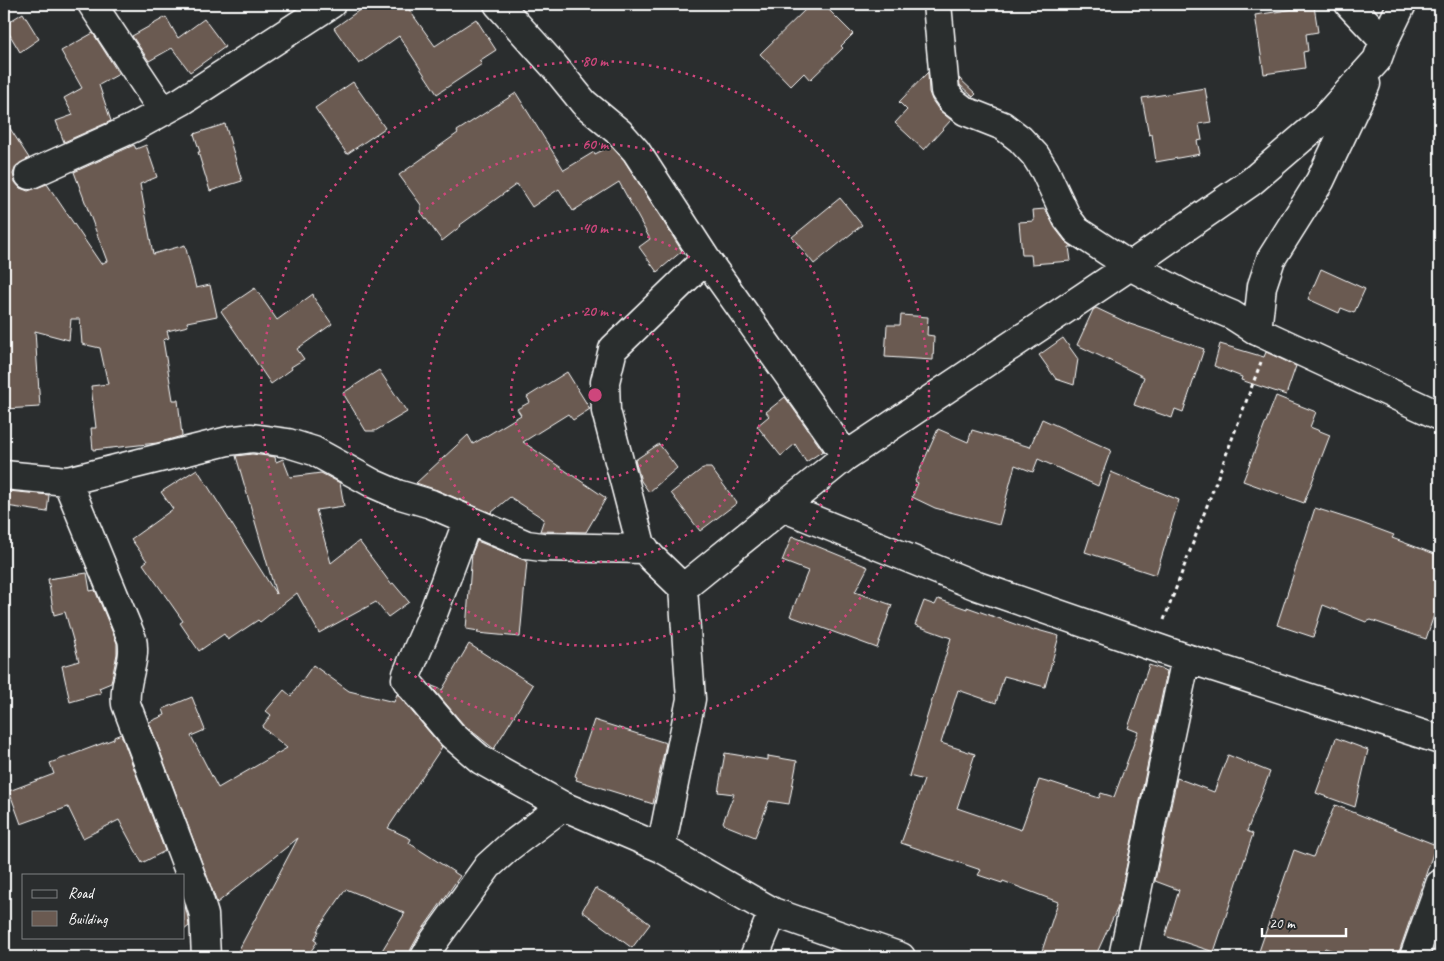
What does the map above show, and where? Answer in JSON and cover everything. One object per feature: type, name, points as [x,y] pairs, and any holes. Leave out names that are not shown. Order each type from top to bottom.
[{"type":"street","points":[[92,4],[163,111]]},
{"type":"street","points":[[29,175],[133,128],[182,101],[331,4]]},
{"type":"street","points":[[498,4],[554,66],[584,103],[620,133],[636,151],[706,259],[846,456]]},
{"type":"street","points":[[936,4],[945,91],[952,101],[964,111],[1003,126],[1020,139],[1035,155],[1045,171],[1071,225],[1130,266],[1187,296],[1232,315],[1264,334],[1440,416]]},
{"type":"street","points":[[1349,4],[1380,50]]},
{"type":"street","points":[[1264,334],[1262,286],[1271,259],[1320,181],[1402,4]]},
{"type":"street","points":[[683,588],[846,456],[1130,266],[1251,182],[1323,120],[1380,50]]},
{"type":"street","points":[[661,848],[691,699],[683,588],[641,545],[606,411],[605,382],[613,349],[706,259]]},
{"type":"street","points":[[4,474],[67,481],[228,441],[252,438],[288,443],[314,451],[374,484],[397,494],[431,504],[527,545],[542,548],[645,549]]},
{"type":"street","points":[[67,481],[132,639],[134,655],[126,689],[126,704],[198,892],[204,915],[206,957]]},
{"type":"street","points":[[782,507],[977,586],[1186,658],[1440,740]]},
{"type":"street","points":[[468,520],[406,679],[452,735],[481,760],[563,806],[661,848],[773,912],[901,957]]},
{"type":"street","points":[[1123,957],[1186,658]]},
{"type":"street","points":[[425,957],[434,941],[488,866],[563,806]]},
{"type":"street","points":[[1414,957],[1440,884]]},
{"type":"street","points":[[754,957],[773,912]]},
{"type":"path","points":[[1154,646],[1264,334]]},
{"type":"building","points":[[368,4],[405,4],[435,46],[476,19],[496,50],[479,61],[482,64],[437,94],[399,36],[359,64],[334,28]]},
{"type":"building","points":[[811,4],[823,4],[853,34],[841,46],[843,48],[810,80],[804,73],[791,86],[760,54]]},
{"type":"building","points":[[1314,6],[1318,32],[1306,34],[1308,51],[1303,52],[1305,68],[1264,74],[1255,15]]},
{"type":"building","points":[[23,13],[39,39],[20,52],[4,25]]},
{"type":"building","points":[[166,17],[178,38],[204,19],[225,47],[190,72],[172,48],[149,61],[132,36]]},
{"type":"building","points":[[93,33],[119,74],[99,85],[111,121],[64,142],[56,121],[73,115],[64,98],[82,88],[61,51]]},
{"type":"building","points":[[928,72],[929,92],[932,100],[939,110],[951,120],[924,150],[895,123],[907,110],[899,102]]},
{"type":"building","points":[[959,78],[976,94],[973,97],[960,85]]},
{"type":"building","points":[[353,82],[385,128],[347,154],[315,108]]},
{"type":"building","points":[[1205,88],[1211,122],[1199,124],[1202,140],[1197,141],[1200,154],[1156,162],[1152,134],[1149,135],[1142,98]]},
{"type":"building","points":[[516,93],[564,170],[594,152],[595,154],[611,146],[624,160],[682,251],[657,272],[639,247],[650,239],[619,182],[573,211],[559,189],[532,207],[517,184],[460,225],[442,241],[421,212],[421,205],[399,175],[458,133],[457,131]]},
{"type":"building","points":[[4,119],[29,158],[16,166],[13,174],[15,182],[20,188],[28,191],[47,184],[101,264],[107,261],[74,172],[134,145],[136,149],[146,145],[157,177],[140,184],[153,254],[185,245],[196,288],[210,285],[217,316],[187,322],[188,326],[167,331],[169,338],[163,340],[173,400],[178,400],[182,436],[157,443],[93,450],[91,428],[96,428],[91,386],[108,384],[100,348],[82,344],[80,319],[71,319],[69,340],[35,331],[40,407],[4,409]]},
{"type":"building","points":[[225,124],[242,181],[210,191],[194,134]]},
{"type":"building","points":[[840,198],[862,225],[814,264],[792,237]]},
{"type":"building","points":[[1045,209],[1055,228],[1065,241],[1073,247],[1069,247],[1071,261],[1032,264],[1031,255],[1022,255],[1019,222],[1034,221],[1033,210]]},
{"type":"building","points":[[1321,269],[1365,289],[1354,313],[1341,308],[1339,313],[1308,299]]},
{"type":"building","points":[[255,288],[277,320],[313,294],[332,324],[297,349],[304,359],[271,384],[221,311]]},
{"type":"building","points":[[1096,308],[1130,324],[1204,349],[1183,412],[1175,409],[1172,418],[1134,405],[1144,377],[1077,345],[1093,310]]},
{"type":"building","points":[[901,315],[928,317],[927,335],[934,336],[933,360],[885,357],[887,325],[900,325]]},
{"type":"building","points":[[1063,338],[1078,359],[1074,385],[1056,379],[1039,355]]},
{"type":"building","points":[[1220,344],[1264,357],[1266,352],[1296,366],[1286,395],[1241,380],[1242,377],[1214,366]]},
{"type":"building","points":[[379,370],[407,412],[375,431],[366,431],[343,393]]},
{"type":"building","points":[[567,372],[590,409],[573,420],[568,414],[523,442],[606,498],[586,532],[540,531],[544,519],[510,497],[491,513],[416,483],[468,435],[473,444],[521,415],[517,409],[530,402],[527,397]]},
{"type":"building","points":[[1276,396],[1316,412],[1310,427],[1330,435],[1304,503],[1243,481]]},
{"type":"building","points":[[785,397],[823,451],[806,462],[795,444],[781,456],[757,426],[769,416],[766,412]]},
{"type":"building","points":[[1042,419],[1111,450],[1098,486],[1038,459],[1033,472],[1015,465],[999,525],[935,508],[912,497],[918,483],[915,481],[938,429],[968,442],[972,430],[1030,447]]},
{"type":"building","points":[[659,444],[677,468],[649,492],[641,481],[635,460]]},
{"type":"building","points":[[252,454],[275,457],[276,462],[283,459],[290,477],[321,473],[340,483],[344,506],[316,510],[331,563],[359,541],[391,584],[393,583],[409,602],[388,617],[376,602],[319,633],[297,593],[260,622],[258,620],[228,640],[224,634],[199,651],[180,623],[183,621],[143,564],[147,561],[131,539],[173,509],[161,492],[197,469],[276,594],[236,456]]},
{"type":"building","points":[[703,468],[711,468],[737,503],[700,531],[671,493]]},
{"type":"building","points":[[1111,472],[1179,500],[1156,575],[1085,552]]},
{"type":"building","points":[[8,491],[49,495],[47,512],[6,506]]},
{"type":"building","points":[[1315,508],[1394,535],[1392,538],[1440,556],[1440,597],[1426,639],[1371,620],[1366,622],[1323,605],[1313,637],[1277,625]]},
{"type":"building","points":[[792,536],[868,567],[855,592],[892,605],[877,648],[790,616],[808,571],[782,561]]},
{"type":"building","points":[[477,541],[527,561],[520,637],[477,633],[479,631],[466,629],[472,553]]},
{"type":"building","points":[[87,573],[90,591],[95,590],[117,643],[117,654],[111,683],[99,688],[101,693],[70,702],[62,666],[79,661],[65,612],[54,615],[48,579]]},
{"type":"building","points":[[938,599],[967,609],[967,607],[1034,631],[1034,629],[1059,636],[1045,687],[1004,676],[996,703],[958,690],[941,743],[975,754],[957,808],[1021,830],[1039,780],[1051,782],[1099,798],[1101,793],[1114,797],[1138,732],[1128,728],[1149,665],[1167,671],[1118,907],[1095,957],[1040,957],[1058,902],[1003,881],[1002,883],[978,875],[981,870],[901,843],[924,780],[909,776],[951,638],[915,625],[924,601],[935,605]]},
{"type":"building","points":[[469,644],[533,685],[494,749],[463,724],[430,685],[442,690]]},
{"type":"building","points":[[313,665],[349,691],[394,702],[397,694],[442,747],[388,828],[411,839],[409,843],[460,876],[420,933],[411,949],[409,957],[378,957],[405,913],[346,889],[317,931],[319,931],[314,940],[317,942],[307,957],[235,957],[298,838],[217,903],[149,722],[165,715],[163,709],[192,697],[205,730],[191,736],[218,788],[287,748],[262,727],[271,715],[266,711],[284,690],[291,696]]},
{"type":"building","points":[[594,720],[666,743],[653,804],[576,780],[577,777],[575,776]]},
{"type":"building","points":[[121,734],[165,851],[142,863],[119,820],[83,838],[68,807],[21,824],[9,791],[54,774],[50,763],[114,739],[114,737]]},
{"type":"building","points":[[1336,738],[1368,750],[1355,807],[1316,793]]},
{"type":"building","points":[[725,753],[768,760],[768,756],[797,761],[789,804],[769,801],[755,837],[725,825],[723,822],[734,794],[718,792]]},
{"type":"building","points":[[1228,755],[1270,772],[1247,831],[1253,834],[1214,952],[1165,936],[1179,890],[1155,881],[1177,778],[1214,792]]},
{"type":"building","points":[[1335,805],[1436,845],[1399,952],[1399,957],[1350,957],[1325,948],[1322,957],[1257,957],[1294,850],[1313,857]]},
{"type":"building","points":[[595,888],[623,903],[650,924],[632,948],[582,911]]},
{"type":"building","points":[[185,906],[188,918],[189,926],[185,929]]}]
